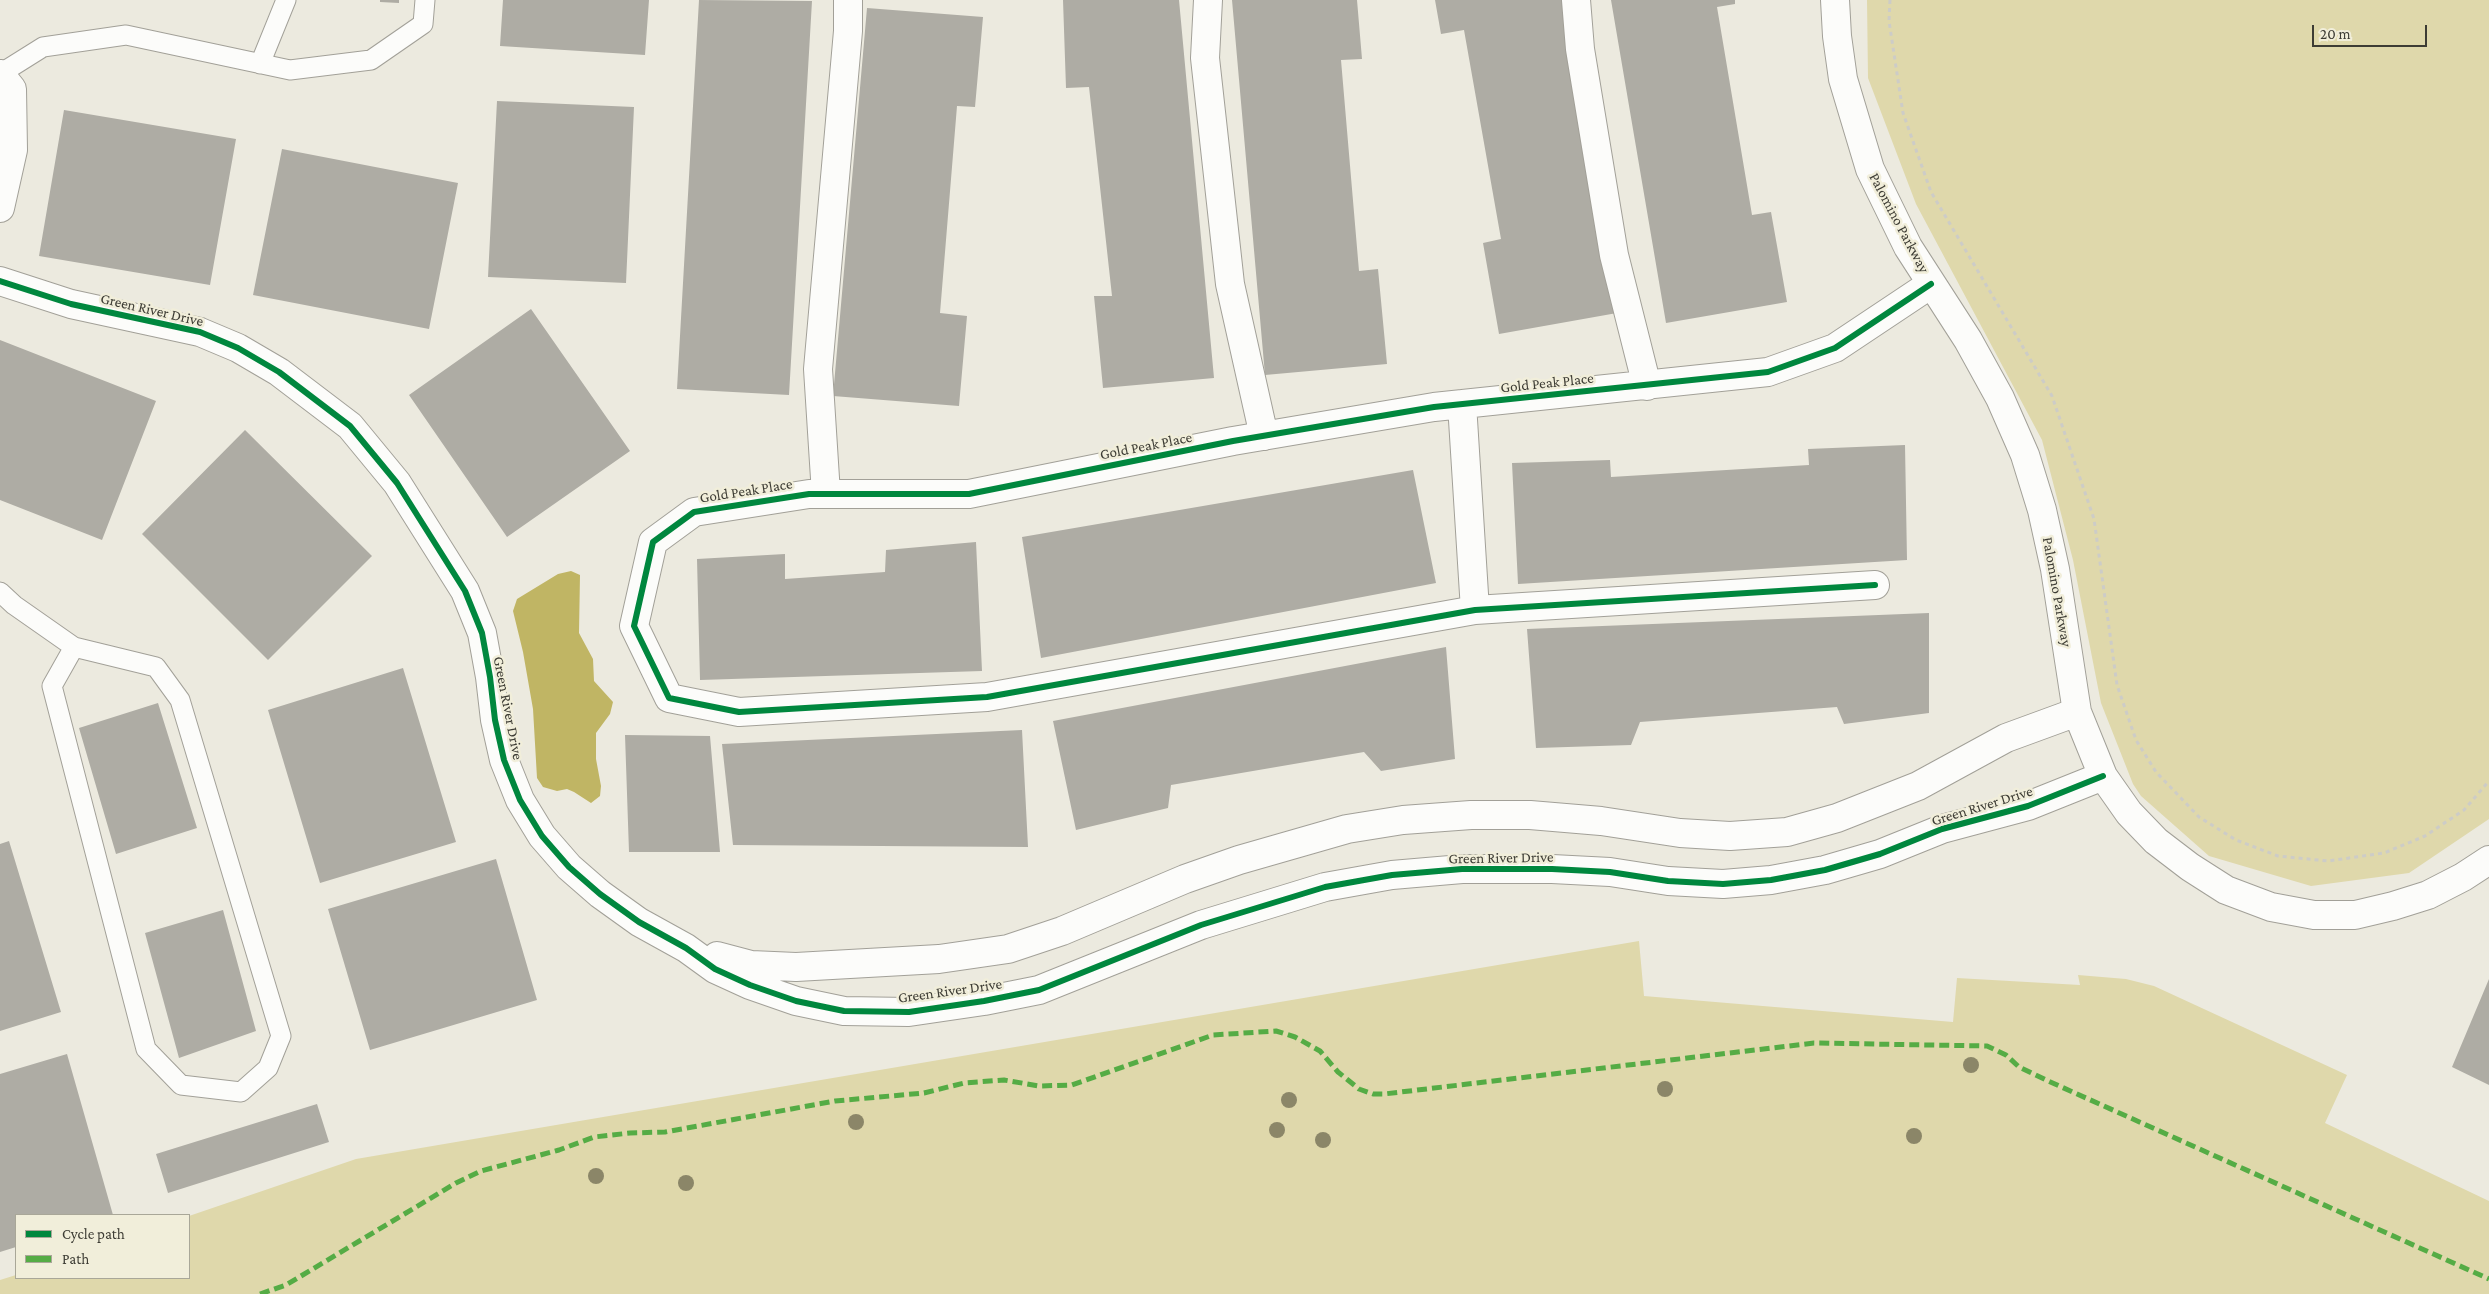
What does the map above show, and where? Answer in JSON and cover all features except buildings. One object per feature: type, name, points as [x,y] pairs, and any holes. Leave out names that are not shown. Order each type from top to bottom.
[{"type":"street","points":[[826,494],[818,369],[848,30],[848,0]]},
{"type":"street","points":[[1208,0],[1205,58],[1230,284],[1264,436]]},
{"type":"street","points":[[1576,0],[1580,49],[1614,256],[1647,386]]},
{"type":"street","name":"Palomino Parkway","points":[[1835,0],[1837,36],[1843,79],[1870,169],[1908,247],[1968,340],[2000,398],[2025,455],[2042,510],[2055,569],[2077,712],[2103,776],[2129,813],[2156,841],[2190,868],[2226,890],[2271,907],[2314,915],[2354,915],[2428,895],[2463,877],[2489,860]]},
{"type":"street","points":[[0,74],[12,89],[13,150],[0,208]]},
{"type":"street","name":"Green River Drive","points":[[0,281],[71,304],[200,332],[238,348],[279,372],[350,426],[397,483],[465,592],[482,633],[495,720],[504,760],[520,800],[542,836],[569,867],[600,894],[639,922],[686,948],[715,968],[750,985],[796,1001],[844,1011],[909,1012],[984,1001],[1039,990],[1201,925],[1325,887],[1392,875],[1462,869],[1571,870],[1610,872],[1668,881],[1723,884],[1771,880],[1825,870],[1880,854],[1942,829],[2028,806],[2103,776]]},
{"type":"street","name":"Gold Peak Place","points":[[1875,585],[1476,610],[987,697],[739,712],[669,698],[634,626],[653,542],[694,512],[809,494],[969,494],[1264,436],[1462,404],[1768,372],[1835,348],[1932,284]]},
{"type":"street","points":[[1462,404],[1476,610]]},
{"type":"street","name":"Green River Drive","points":[[686,948],[751,965],[796,967],[939,959],[1008,949],[1062,932],[1184,879],[1239,860],[1347,829],[1403,820],[1471,815],[1530,815],[1601,821],[1680,833],[1720,836],[1787,832],[1837,818],[1918,786],[2006,738],[2077,712]]},
{"type":"lane","points":[[260,64],[286,0]]},
{"type":"lane","points":[[0,74],[43,47],[126,35],[290,70],[371,60],[423,24],[425,0]]},
{"type":"lane","points":[[0,592],[14,605],[74,647],[156,667],[180,700],[282,1036],[268,1068],[241,1092],[181,1085],[146,1049],[52,686],[74,647]]},
{"type":"path","points":[[1890,0],[1889,21],[1906,122],[1931,192],[2052,396],[2094,519],[2117,685],[2136,740],[2156,772],[2199,817],[2236,840],[2278,856],[2328,861],[2384,854],[2425,836],[2464,810],[2489,782]]},
{"type":"shaded area","points":[[1867,0],[2489,0],[2489,819],[2409,873],[2311,886],[2209,856],[2141,796],[2133,784],[2101,703],[2073,560],[2042,440],[1916,204],[1868,78]]},
{"type":"shaded area","points":[[571,571],[580,575],[579,633],[593,659],[594,681],[613,702],[610,714],[596,733],[596,759],[601,786],[600,796],[591,803],[567,789],[557,791],[543,787],[537,778],[533,709],[523,652],[513,611],[517,599],[558,574]]},
{"type":"shaded area","points":[[1639,941],[1644,996],[1953,1022],[1957,978],[2080,985],[2078,975],[2126,979],[2154,986],[2347,1075],[2325,1123],[2489,1201],[2489,1294],[0,1294],[0,1280],[15,1275],[15,1279],[190,1279],[190,1216],[356,1159]]},
{"type":"marked path","points":[[260,1294],[286,1285],[456,1183],[481,1171],[559,1150],[594,1137],[665,1132],[835,1101],[924,1093],[964,1083],[1004,1080],[1039,1086],[1072,1085],[1213,1035],[1276,1031],[1295,1037],[1320,1051],[1338,1072],[1359,1089],[1373,1094],[1814,1043],[1987,1046],[2006,1055],[2019,1067],[2046,1080],[2489,1279]]},
{"type":"cycle path","points":[[0,281],[71,304],[200,332],[238,348],[279,372],[350,426],[397,483],[465,591],[482,633],[495,720],[504,760],[520,800],[542,836],[569,867],[600,894],[639,922],[686,948],[715,969],[750,985],[796,1001],[844,1011],[909,1012],[984,1001],[1039,990],[1201,925],[1325,887],[1392,875],[1462,869],[1552,869],[1610,872],[1668,881],[1723,884],[1771,880],[1825,870],[1880,854],[1942,829],[2028,806],[2103,776]]},
{"type":"cycle path","points":[[1875,585],[1475,610],[987,697],[739,712],[669,698],[634,626],[653,542],[694,512],[809,494],[969,494],[1233,441],[1434,407],[1768,372],[1835,348],[1931,284]]}]
